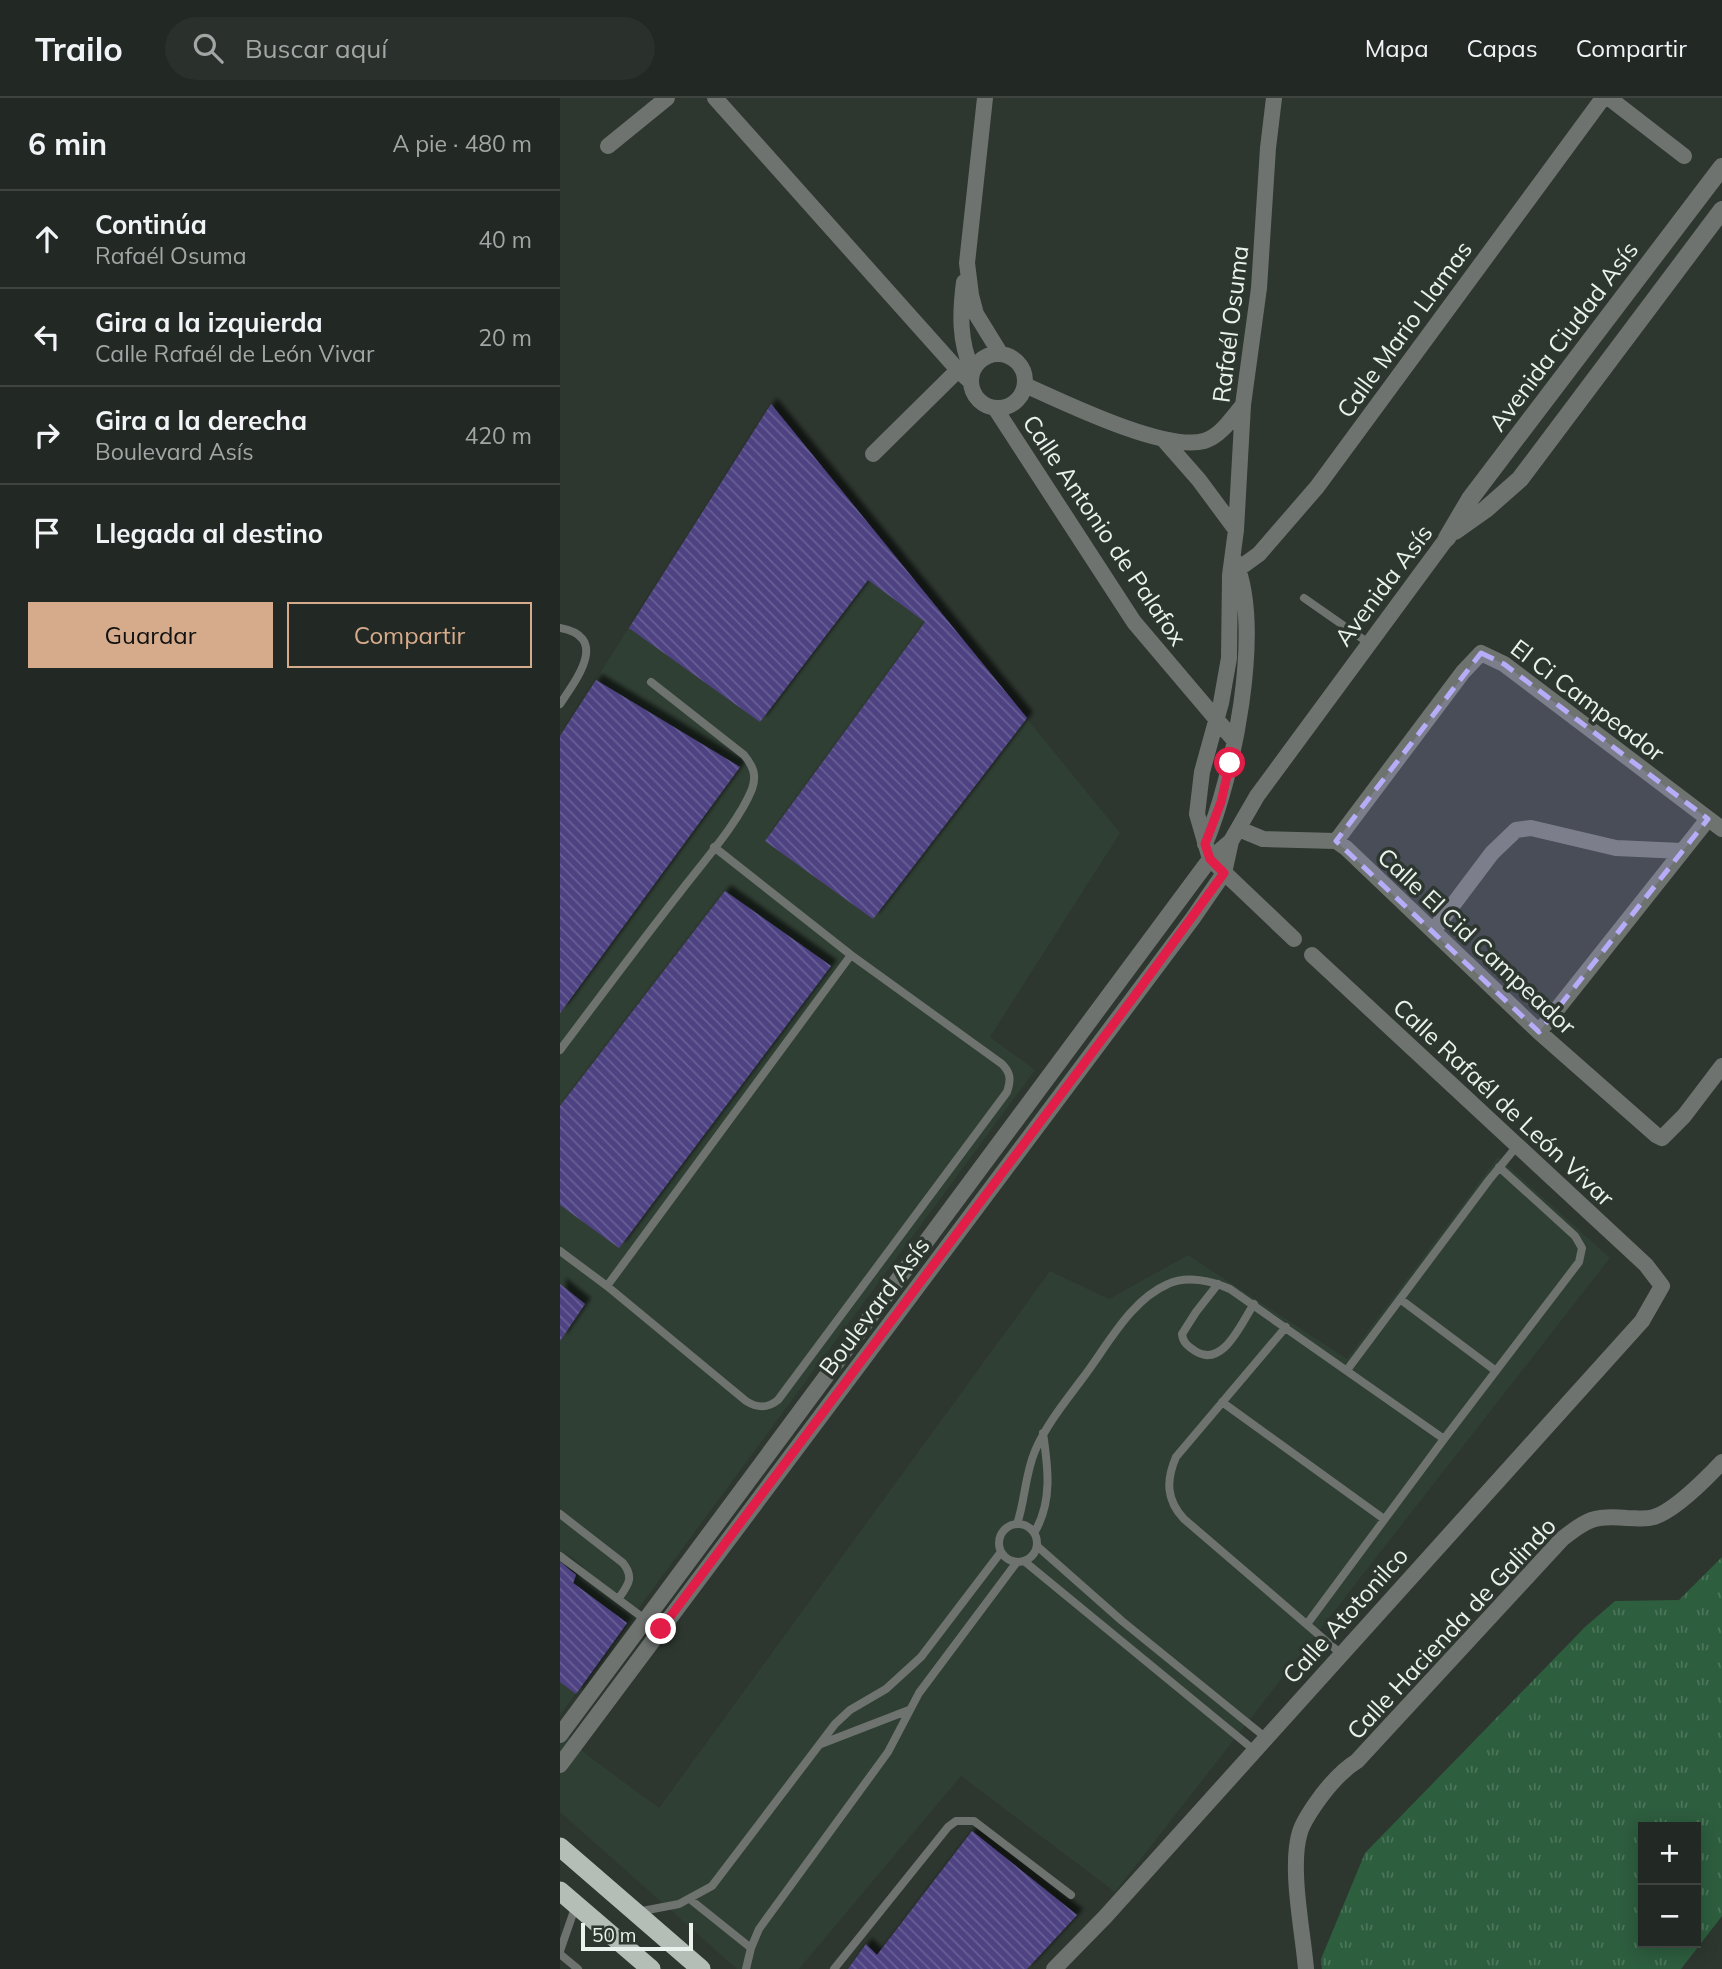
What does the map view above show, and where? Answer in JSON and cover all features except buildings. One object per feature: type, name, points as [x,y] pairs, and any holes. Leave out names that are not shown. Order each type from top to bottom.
[{"type":"highway","points":[[560,1847],[701,1969]]},
{"type":"highway","points":[[564,1896],[641,1966]]},
{"type":"street","points":[[608,146],[667,98]]},
{"type":"street","points":[[715,98],[967,374]]},
{"type":"street","points":[[873,454],[967,374],[979,361],[989,355],[1000,353],[1020,364],[1025,374],[1022,395],[1015,403],[1005,408],[995,408],[977,400],[967,374],[961,335],[985,98]]},
{"type":"street","name":"Rafaél Osuma","points":[[1207,852],[1196,805],[1229,658],[1243,405],[1261,261],[1274,98]]},
{"type":"street","points":[[1606,98],[1684,156]]},
{"type":"street","name":"Calle Mario Llamas","points":[[1234,567],[1259,554],[1317,487],[1606,98]]},
{"type":"street","name":"Avenida Ciudad Asís","points":[[1447,538],[1470,499],[1719,178]]},
{"type":"street","name":"Avenida Asís","points":[[1224,873],[1235,835],[1257,796],[1447,538],[1520,479],[1722,210]]},
{"type":"street","points":[[967,262],[976,314],[1000,353]]},
{"type":"street","points":[[1025,385],[1081,410],[1163,439],[1187,442],[1202,441],[1214,436],[1243,405]]},
{"type":"street","name":"Calle Antonio de Palafox","points":[[995,408],[1134,622],[1215,721],[1234,740]]},
{"type":"street","points":[[1163,439],[1205,488],[1236,530]]},
{"type":"street","name":"Rafaél Osuma","points":[[1207,852],[1221,802],[1242,689],[1245,604],[1234,567]]},
{"type":"street","name":"El Ci Campeador","points":[[1336,841],[1462,672],[1481,653],[1504,664],[1722,829]]},
{"type":"street","points":[[1539,1032],[1708,819]]},
{"type":"street","points":[[1434,930],[1492,853],[1516,830],[1531,828],[1616,848],[1682,851]]},
{"type":"street","points":[[1235,835],[1263,839],[1336,841]]},
{"type":"street","name":"Avenida Asís","points":[[1207,852],[1235,835]]},
{"type":"street","name":"Calle El Cid Campeador","points":[[1336,841],[1434,930],[1539,1032],[1640,1123],[1662,1138],[1684,1116],[1722,1066]]},
{"type":"street","points":[[1207,852],[1224,873],[1294,939]]},
{"type":"street","name":"Boulevard Asís","points":[[560,1765],[654,1625],[844,1356],[1115,987],[1207,852]]},
{"type":"street","name":"Boulevard Asís","points":[[560,1735],[654,1625],[858,1366],[1224,873]]},
{"type":"street","name":"Calle Rafaél de León Vivar","points":[[1312,955],[1646,1265],[1662,1286]]},
{"type":"street","points":[[1115,987],[1133,998]]},
{"type":"street","points":[[1042,1086],[1059,1097]]},
{"type":"street","name":"Calle Atotonilco","points":[[1054,1969],[1105,1917],[1340,1653],[1642,1321],[1662,1286]]},
{"type":"street","points":[[844,1356],[858,1366]]},
{"type":"street","name":"Calle Hacienda de Galindo","points":[[1306,1969],[1310,1835],[1326,1804],[1355,1770],[1357,1760],[1562,1539],[1587,1520],[1600,1516],[1642,1519],[1658,1516],[1678,1503],[1722,1462]]},
{"type":"street","points":[[560,1735],[574,1746]]},
{"type":"street","name":"Calle Hacienda de Galindo","points":[[1307,1922],[1317,1969]]},
{"type":"lane","points":[[1304,597],[1370,644]]},
{"type":"lane","points":[[560,628],[574,631],[582,639],[586,659],[582,671],[560,704]]},
{"type":"lane","points":[[560,1050],[714,847],[753,787],[755,774],[752,764],[730,743],[652,682]]},
{"type":"lane","points":[[560,1251],[607,1286],[746,1401],[760,1407],[772,1405],[778,1401],[1007,1092],[1010,1077],[1002,1064],[851,955],[714,847]]},
{"type":"lane","points":[[607,1286],[851,955]]},
{"type":"lane","points":[[1347,1370],[1517,1146]]},
{"type":"lane","points":[[1307,1624],[1579,1262],[1582,1248],[1575,1236],[1499,1167]]},
{"type":"lane","points":[[1017,1524],[1023,1508],[1029,1468],[1043,1433],[1126,1320],[1154,1291],[1170,1283],[1188,1280],[1219,1284],[1254,1304],[1444,1439]]},
{"type":"lane","points":[[1219,1284],[1182,1334],[1187,1345],[1201,1354],[1210,1356],[1223,1349],[1254,1304]]},
{"type":"lane","points":[[1400,1299],[1496,1371]]},
{"type":"lane","points":[[1286,1327],[1177,1457],[1170,1471],[1170,1498],[1184,1519],[1340,1653]]},
{"type":"lane","points":[[1222,1402],[1384,1519]]},
{"type":"lane","points":[[1034,1533],[1045,1510],[1047,1494],[1048,1472],[1043,1433]]},
{"type":"lane","points":[[560,1514],[628,1569],[631,1579],[619,1598]]},
{"type":"lane","points":[[746,1969],[751,1948],[771,1911],[888,1752],[901,1732],[909,1710],[931,1675],[1020,1562],[1035,1553],[1037,1546],[1034,1533],[1017,1524],[1011,1526],[1002,1534],[999,1546],[1005,1557],[1020,1562],[1254,1750]]},
{"type":"lane","points":[[1037,1546],[1122,1621],[1265,1737]]},
{"type":"lane","points":[[636,1912],[691,1900],[712,1886],[818,1745],[850,1710],[886,1689],[921,1657],[1001,1552]]},
{"type":"lane","points":[[560,1556],[654,1625]]},
{"type":"lane","points":[[1111,1633],[1122,1621]]},
{"type":"lane","points":[[818,1745],[909,1710]]},
{"type":"lane","points":[[834,1969],[948,1827],[956,1821],[974,1821],[983,1826],[1071,1895]]},
{"type":"lane","points":[[564,1896],[560,1953],[578,1969]]},
{"type":"lane","points":[[691,1900],[751,1948]]},
{"type":"highlighted area","points":[[1481,653],[1504,664],[1708,819],[1539,1032],[1336,841]]},
{"type":"shaded area","points":[[771,404],[1120,833],[990,1037],[1035,1070],[560,1715],[560,736]]},
{"type":"shaded area","points":[[1498,1157],[1610,1258],[1115,1892],[961,1776],[799,1969],[737,1969],[560,1812],[560,1727],[587,1755],[659,1808],[1050,1271],[1109,1299],[1188,1255],[1347,1359]]},
{"type":"green space","points":[[1722,1557],[1722,1916],[1701,1943],[1701,1822],[1638,1822],[1638,1948],[1697,1948],[1681,1969],[1322,1969],[1321,1959],[1365,1853],[1585,1627],[1615,1601],[1679,1600]]},
{"type":"route","points":[[661,1629],[1224,873],[1210,859],[1205,844],[1221,802],[1230,763]]}]
